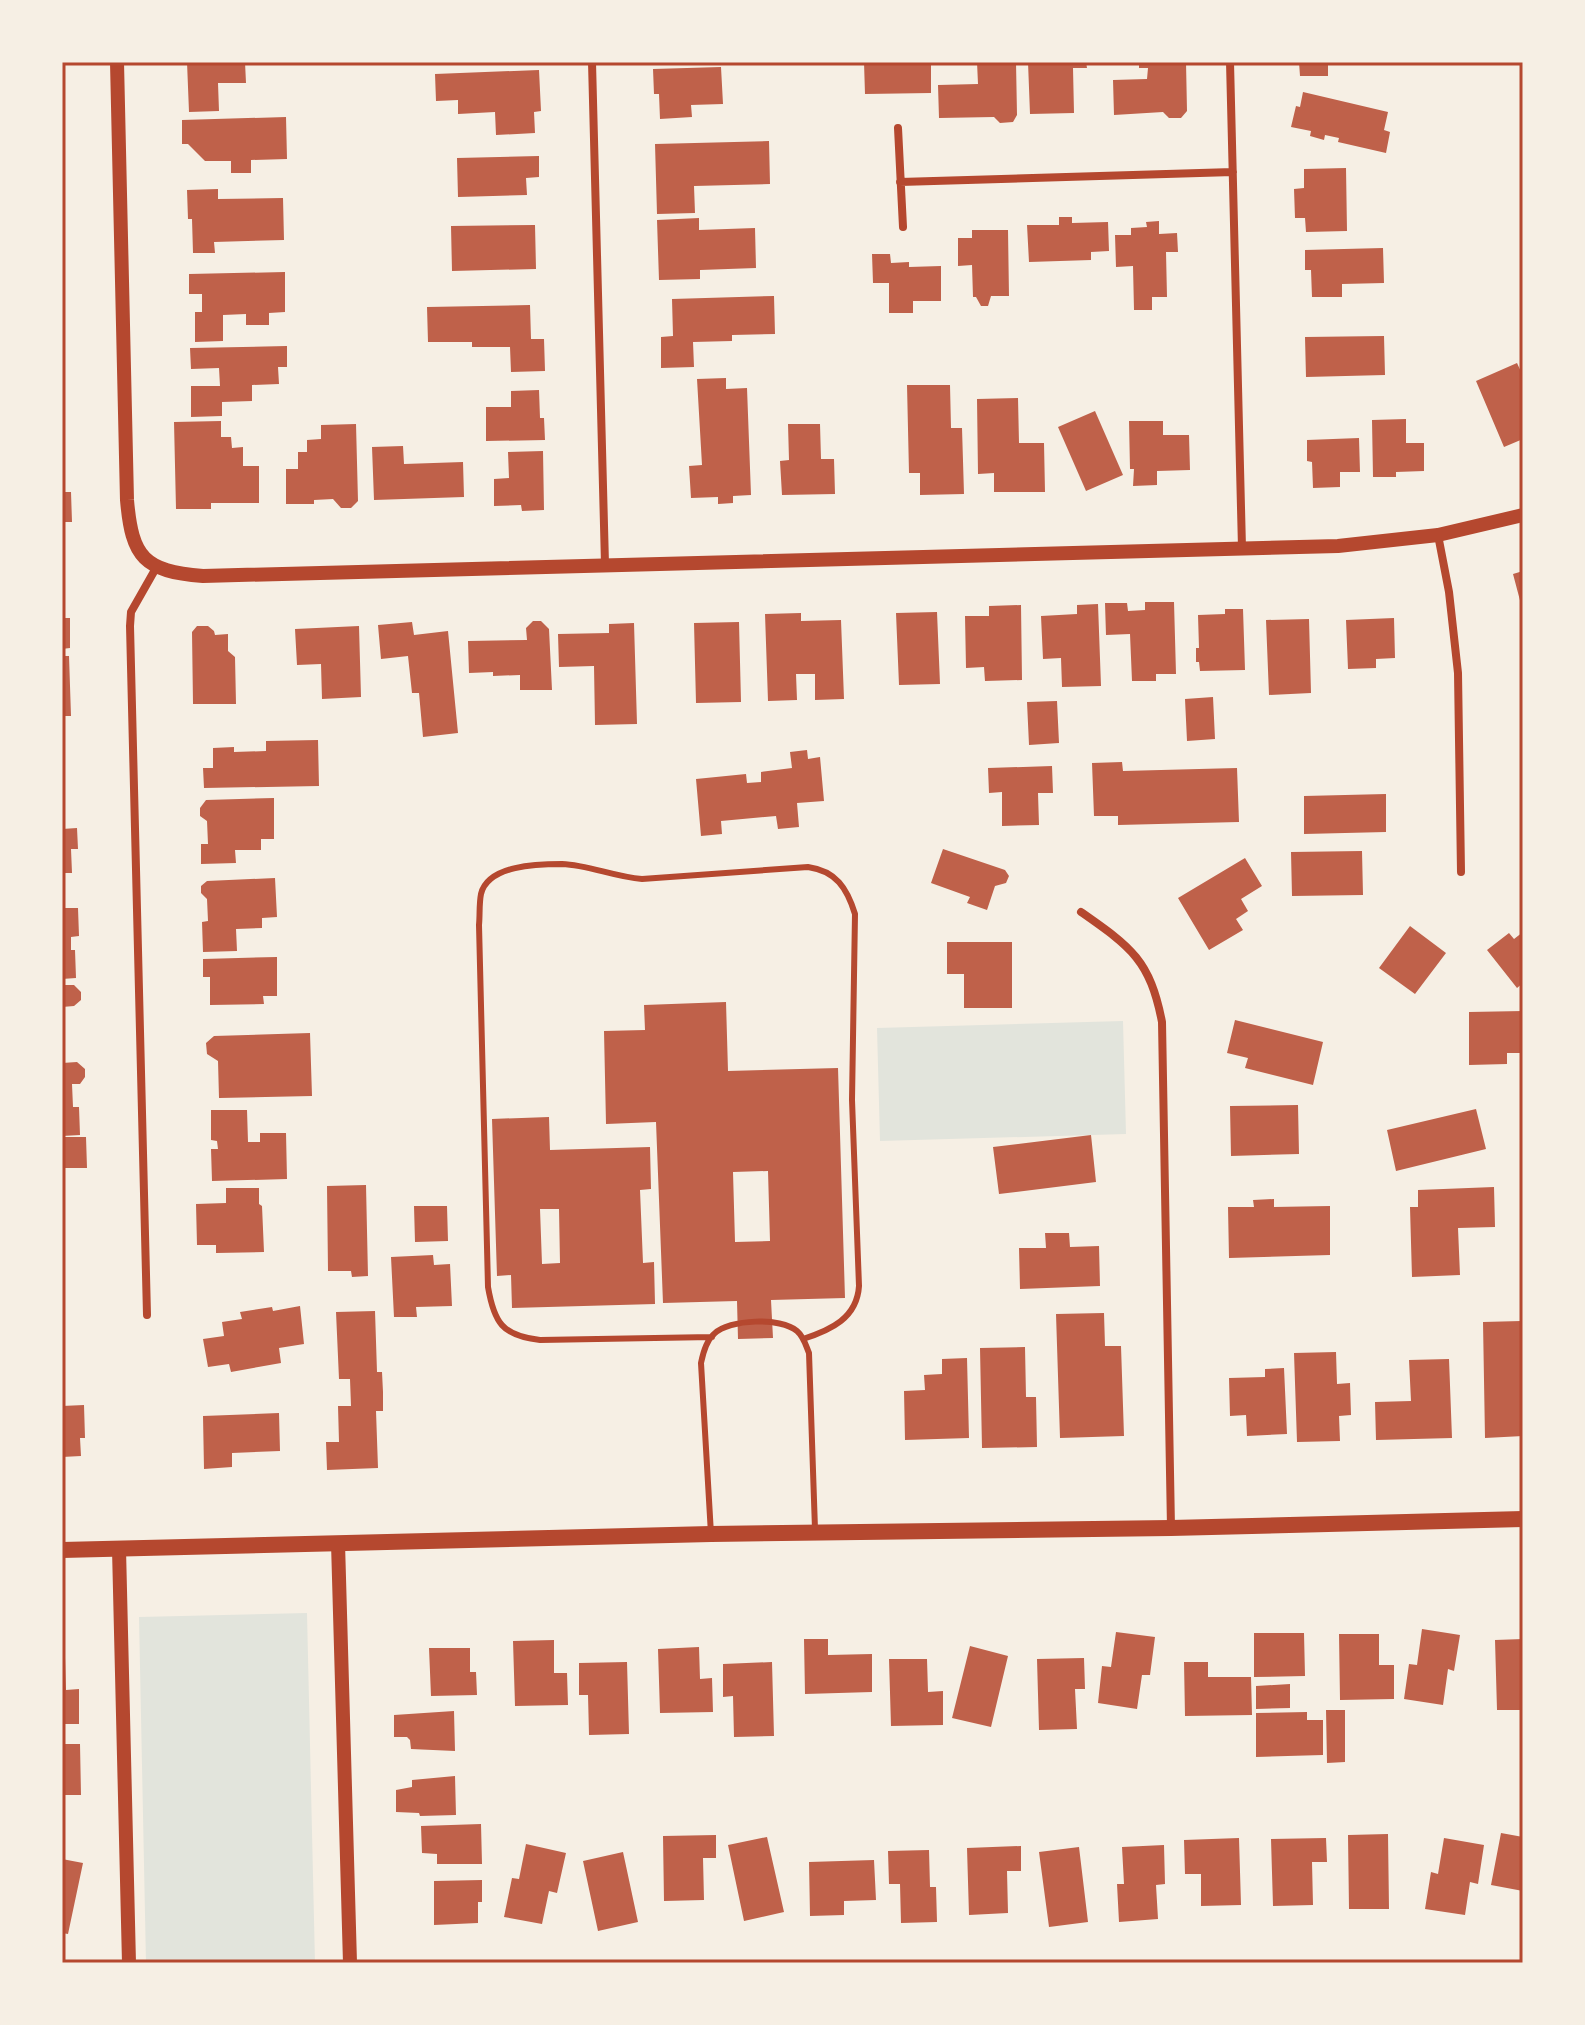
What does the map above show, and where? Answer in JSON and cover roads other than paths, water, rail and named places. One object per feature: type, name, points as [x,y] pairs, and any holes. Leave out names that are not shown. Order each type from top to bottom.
[{"type":"main road","points":[[62,1550],[1523,1519]]},
{"type":"street","points":[[117,62],[127,500],[132,538],[140,553],[156,568],[175,574],[203,576],[1338,546],[1438,535],[1523,515]]},
{"type":"street","points":[[592,62],[605,564]]},
{"type":"street","points":[[1230,62],[1242,548]]},
{"type":"street","points":[[898,128],[903,227]]},
{"type":"street","points":[[900,182],[1233,172]]},
{"type":"street","points":[[1438,535],[1449,592],[1458,673],[1461,872]]},
{"type":"street","points":[[147,1315],[130,626],[131,612],[156,568]]},
{"type":"street","points":[[1081,912],[1122,940],[1143,966],[1156,990],[1162,1022],[1171,1528]]},
{"type":"street","points":[[338,1543],[350,1963]]},
{"type":"street","points":[[119,1549],[129,1963]]},
{"type":"lane","points":[[712,1337],[540,1340],[521,1338],[496,1320],[488,1287],[479,925],[481,892],[488,880],[500,871],[562,864],[623,878],[642,879],[808,867],[824,869],[840,880],[850,896],[855,914],[852,1100],[858,1299],[851,1313],[839,1323],[803,1339]]},
{"type":"lane","points":[[711,1534],[701,1363],[704,1349],[712,1337],[726,1328],[757,1322],[781,1323],[797,1331],[809,1353],[815,1533]]}]
